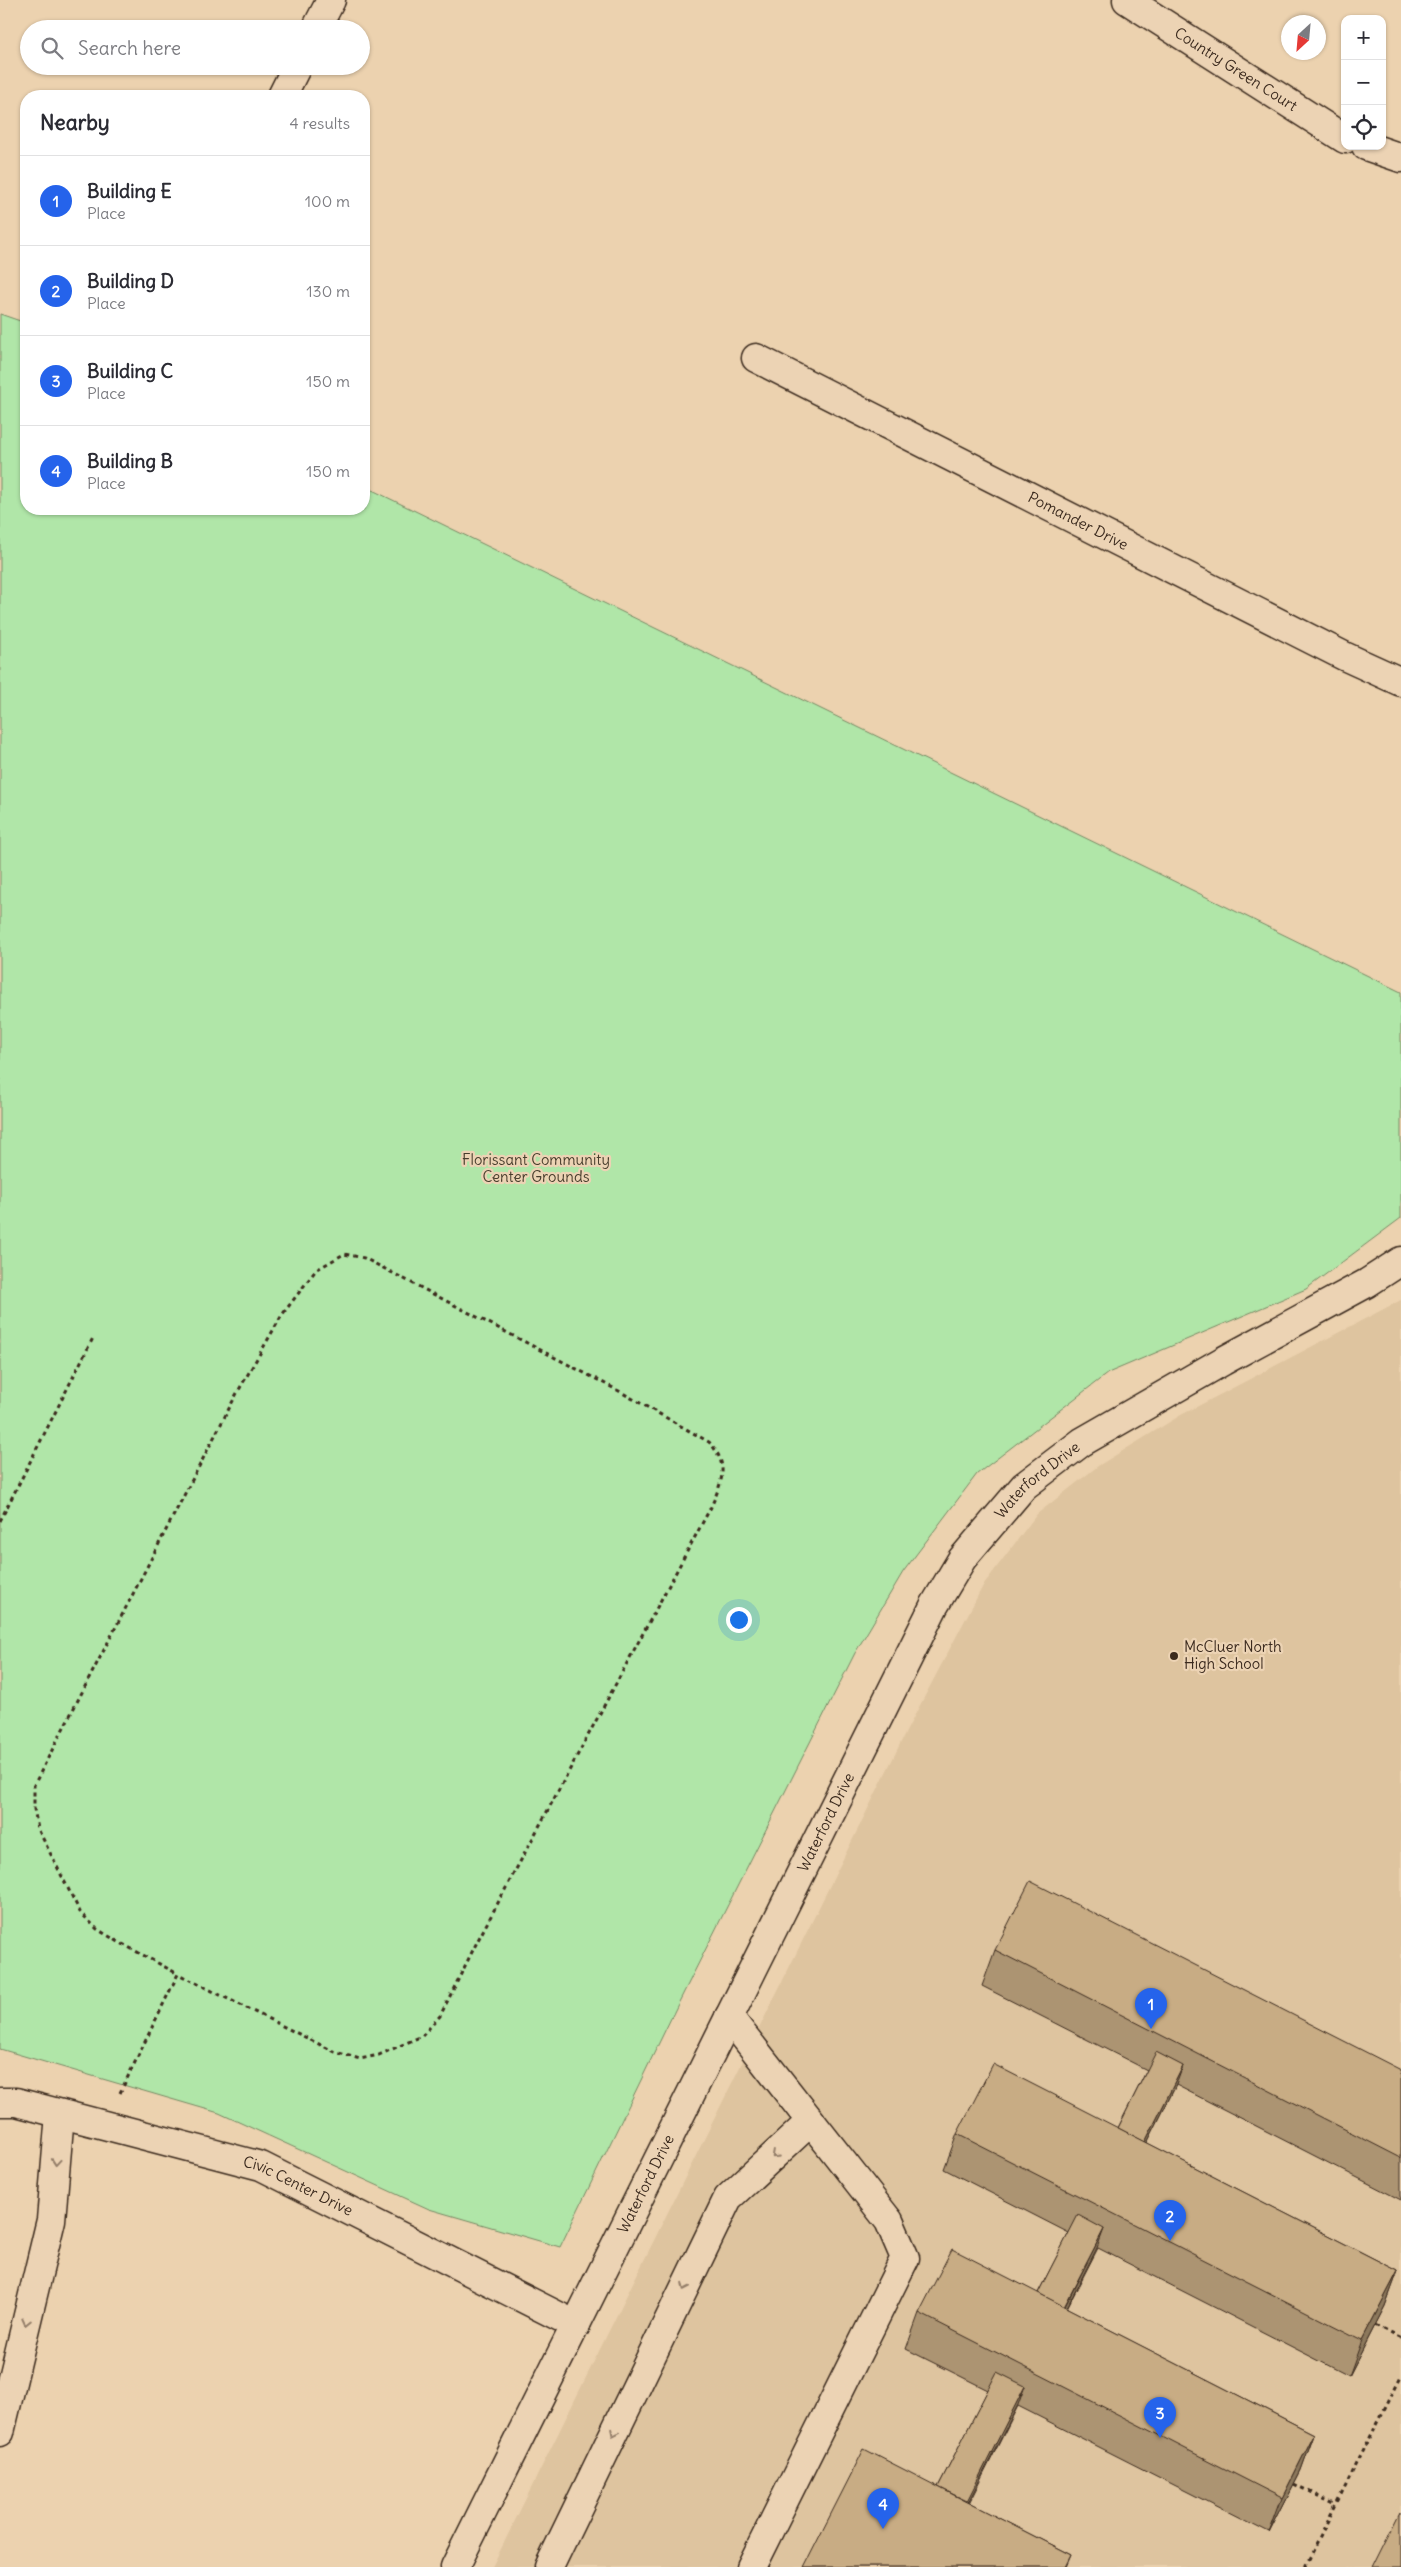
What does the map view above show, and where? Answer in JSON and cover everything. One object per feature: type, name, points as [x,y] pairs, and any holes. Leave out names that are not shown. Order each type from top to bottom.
[{"type":"street","points":[[321,20],[331,0]]},
{"type":"street","name":"Country Green Court","points":[[1127,0],[1341,136]]},
{"type":"street","points":[[285,90],[292,75]]},
{"type":"street","points":[[1378,150],[1401,158]]},
{"type":"street","name":"Pomander Drive","points":[[756,358],[1344,656],[1401,682]]},
{"type":"street","name":"Waterford Drive","points":[[455,2567],[934,1606],[962,1559],[1024,1486],[1082,1442],[1223,1361],[1367,1283],[1401,1260]]},
{"type":"street","points":[[729,2018],[889,2221],[905,2258],[751,2567]]},
{"type":"street","name":"Civic Center Drive","points":[[0,2102],[16,2102],[261,2166],[576,2325]]},
{"type":"street","points":[[0,2432],[51,2220],[60,2114]]},
{"type":"street","points":[[549,2567],[728,2198],[811,2121]]},
{"type":"path","points":[[344,1254],[364,1258],[619,1391],[710,1442],[718,1452],[722,1464],[723,1480],[711,1507],[482,1931],[440,2016],[422,2036],[379,2055],[360,2059],[336,2052],[178,1974],[97,1929],[80,1912],[38,1829],[34,1784],[236,1395],[282,1315],[316,1270],[344,1254]]},
{"type":"path","points":[[0,1521],[94,1336]]},
{"type":"path","points":[[105,2125],[178,1974]]},
{"type":"path","points":[[1375,2325],[1401,2338]]},
{"type":"path","points":[[1305,2567],[1401,2376]]},
{"type":"path","points":[[1294,2484],[1336,2505]]},
{"type":"shaded area","points":[[1401,1300],[1401,2567],[492,2567],[908,1728],[984,1584],[1037,1514],[1098,1466],[1181,1415]]},
{"type":"green space","name":"Florissant Community Center Grounds","points":[[0,314],[20,321],[20,515],[370,515],[370,489],[1401,992],[1401,1218],[1306,1289],[1108,1373],[977,1474],[903,1572],[855,1653],[676,2008],[560,2247],[429,2209],[219,2113],[0,2049]]},
{"type":"building","points":[[1030,1881],[1401,2070],[1401,2158],[995,1950]]},
{"type":"building","points":[[1156,2052],[1183,2066],[1145,2142],[1118,2128]]},
{"type":"building","points":[[993,2064],[1398,2271],[1362,2340],[957,2134]]},
{"type":"building","points":[[1078,2215],[1104,2229],[1064,2307],[1038,2293]]},
{"type":"building","points":[[952,2249],[1314,2434],[1282,2498],[919,2313]]},
{"type":"building","points":[[997,2372],[1025,2386],[967,2501],[938,2487]]},
{"type":"building","points":[[864,2449],[1071,2555],[1065,2567],[804,2567]]},
{"type":"building","points":[[1401,2511],[1401,2567],[1373,2567]]},
{"type":"place","name":"McCluer North High School","points":[[1174,1656]]},
{"type":"place","name":"Building E","points":[[1151,2029]]},
{"type":"place","name":"Building D","points":[[1170,2241]]},
{"type":"place","name":"Building C","points":[[1160,2438]]},
{"type":"place","name":"Building B","points":[[883,2529]]}]
